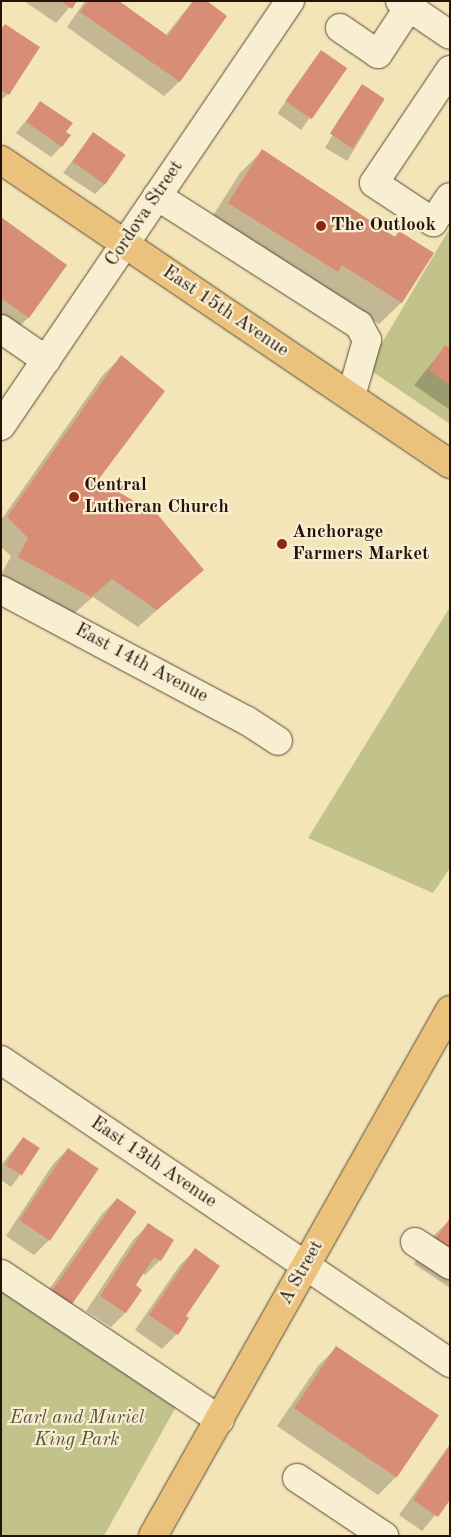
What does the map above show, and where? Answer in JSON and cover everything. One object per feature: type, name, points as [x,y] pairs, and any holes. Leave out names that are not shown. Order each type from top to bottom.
[{"type":"main road","name":"East 15th Avenue","points":[[1,160],[450,464]]},
{"type":"main road","name":"A Street","points":[[153,1536],[450,1010]]},
{"type":"street","name":"Cordova Street","points":[[1,426],[9,397],[46,360],[290,1]]},
{"type":"street","points":[[340,28],[378,54],[405,4],[450,35]]},
{"type":"street","points":[[450,70],[374,183],[433,222],[450,197]]},
{"type":"street","points":[[157,196],[358,326],[367,340],[351,396]]},
{"type":"street","points":[[1,329],[46,360]]},
{"type":"street","name":"East 14th Avenue","points":[[1,590],[246,720],[278,741]]},
{"type":"street","name":"East 13th Avenue","points":[[1,1060],[450,1363]]},
{"type":"street","points":[[415,1242],[450,1265]]},
{"type":"street","points":[[1,1274],[220,1420]]},
{"type":"street","points":[[297,1478],[384,1536]]},
{"type":"green space","points":[[450,228],[450,424],[367,368]]},
{"type":"green space","points":[[450,607],[450,868],[433,893],[308,838]]},
{"type":"green space","name":"Earl and Muriel King Park","points":[[1,1285],[177,1405],[104,1536],[1,1536]]},
{"type":"building","points":[[61,1],[77,1],[72,9]]},
{"type":"building","points":[[88,1],[119,1],[168,36],[193,1],[207,1],[227,16],[180,82],[80,12]]},
{"type":"building","points":[[5,24],[40,47],[9,95],[1,90],[1,30]]},
{"type":"building","points":[[321,50],[347,68],[312,119],[285,101]]},
{"type":"building","points":[[362,84],[385,99],[353,148],[330,133]]},
{"type":"building","points":[[40,101],[73,123],[66,132],[71,135],[62,147],[26,122]]},
{"type":"building","points":[[93,132],[126,155],[105,184],[72,161]]},
{"type":"building","name":"The Outlook","points":[[262,149],[395,237],[399,231],[434,253],[402,303],[342,265],[338,272],[228,203]]},
{"type":"building","points":[[1,217],[67,265],[29,318],[1,298]]},
{"type":"building","points":[[445,345],[450,349],[450,385],[428,370]]},
{"type":"building","name":"Central Lutheran Church","points":[[121,355],[165,391],[98,480],[158,515],[204,570],[157,610],[112,579],[91,597],[18,557],[28,538],[7,517]]},
{"type":"building","points":[[23,1137],[40,1148],[22,1176],[5,1165]]},
{"type":"building","points":[[68,1148],[99,1169],[50,1241],[19,1220]]},
{"type":"building","points":[[117,1198],[137,1212],[71,1306],[51,1292]]},
{"type":"building","points":[[450,1218],[450,1259],[431,1245]]},
{"type":"building","points":[[148,1223],[174,1240],[161,1261],[154,1257],[136,1285],[142,1290],[126,1313],[100,1296]]},
{"type":"building","points":[[195,1248],[220,1266],[186,1316],[189,1318],[178,1335],[149,1315]]},
{"type":"building","points":[[336,1346],[439,1415],[397,1478],[294,1408]]},
{"type":"building","points":[[450,1445],[450,1500],[438,1517],[413,1500]]},
{"type":"place","name":"The Outlook","points":[[321,226]]},
{"type":"place","name":"Central Lutheran Church","points":[[74,497]]},
{"type":"place","name":"Anchorage Farmers Market","points":[[282,544]]}]
